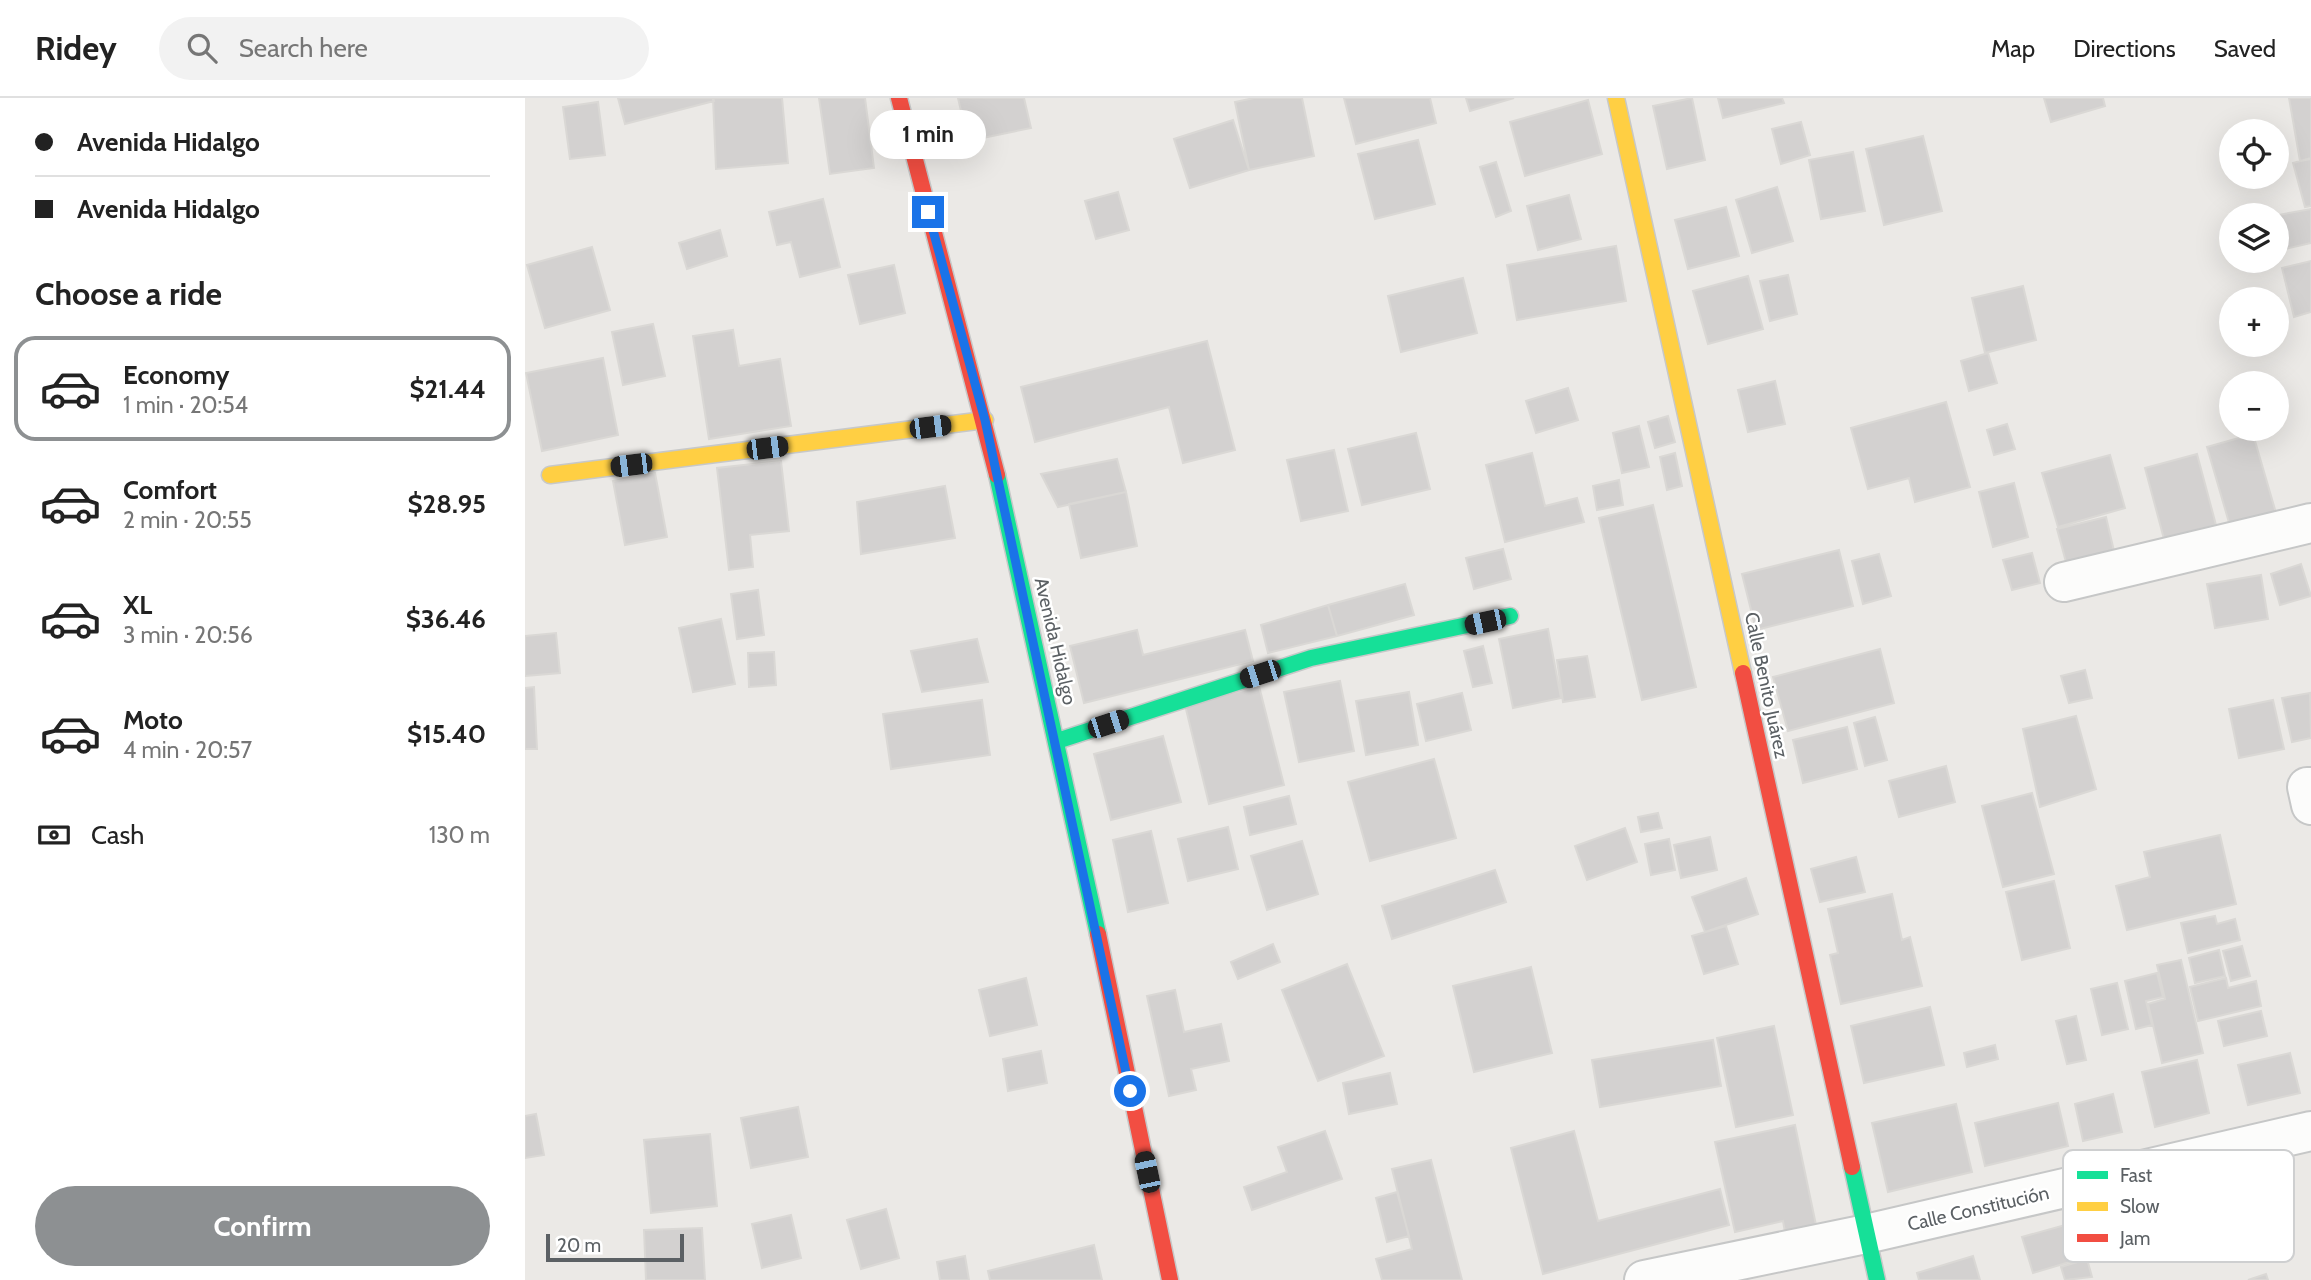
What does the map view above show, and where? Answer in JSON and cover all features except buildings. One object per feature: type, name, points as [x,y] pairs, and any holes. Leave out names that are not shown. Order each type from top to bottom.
[{"type":"street","name":"Avenida Hidalgo","points":[[899,98],[985,420],[1057,741],[1170,1280]]},
{"type":"street","name":"Calle Benito Juárez","points":[[1616,98],[1877,1280]]},
{"type":"street","points":[[550,475],[985,420]]},
{"type":"street","points":[[2064,582],[2311,523]]},
{"type":"street","points":[[1057,741],[1311,658],[1510,616]]},
{"type":"street","points":[[2311,786],[2307,787],[2311,805]]},
{"type":"street","name":"Calle Constitución","points":[[2229,1150],[2311,1131]]},
{"type":"street","name":"Calle Constitución","points":[[1644,1280],[1866,1234],[2063,1188]]},
{"type":"traffic: fast","points":[[997,475],[1098,934]]},
{"type":"traffic: fast","points":[[1057,741],[1311,658],[1510,616]]},
{"type":"traffic: fast","points":[[1852,1167],[1877,1280]]},
{"type":"traffic: slow","points":[[1616,98],[1743,673]]},
{"type":"traffic: slow","points":[[550,475],[985,420]]},
{"type":"traffic: jam","points":[[899,98],[997,475]]},
{"type":"traffic: jam","points":[[1743,673],[1852,1167]]},
{"type":"traffic: jam","points":[[1098,934],[1170,1280]]},
{"type":"route","points":[[928,212],[985,420],[1057,741],[1130,1091]]}]
